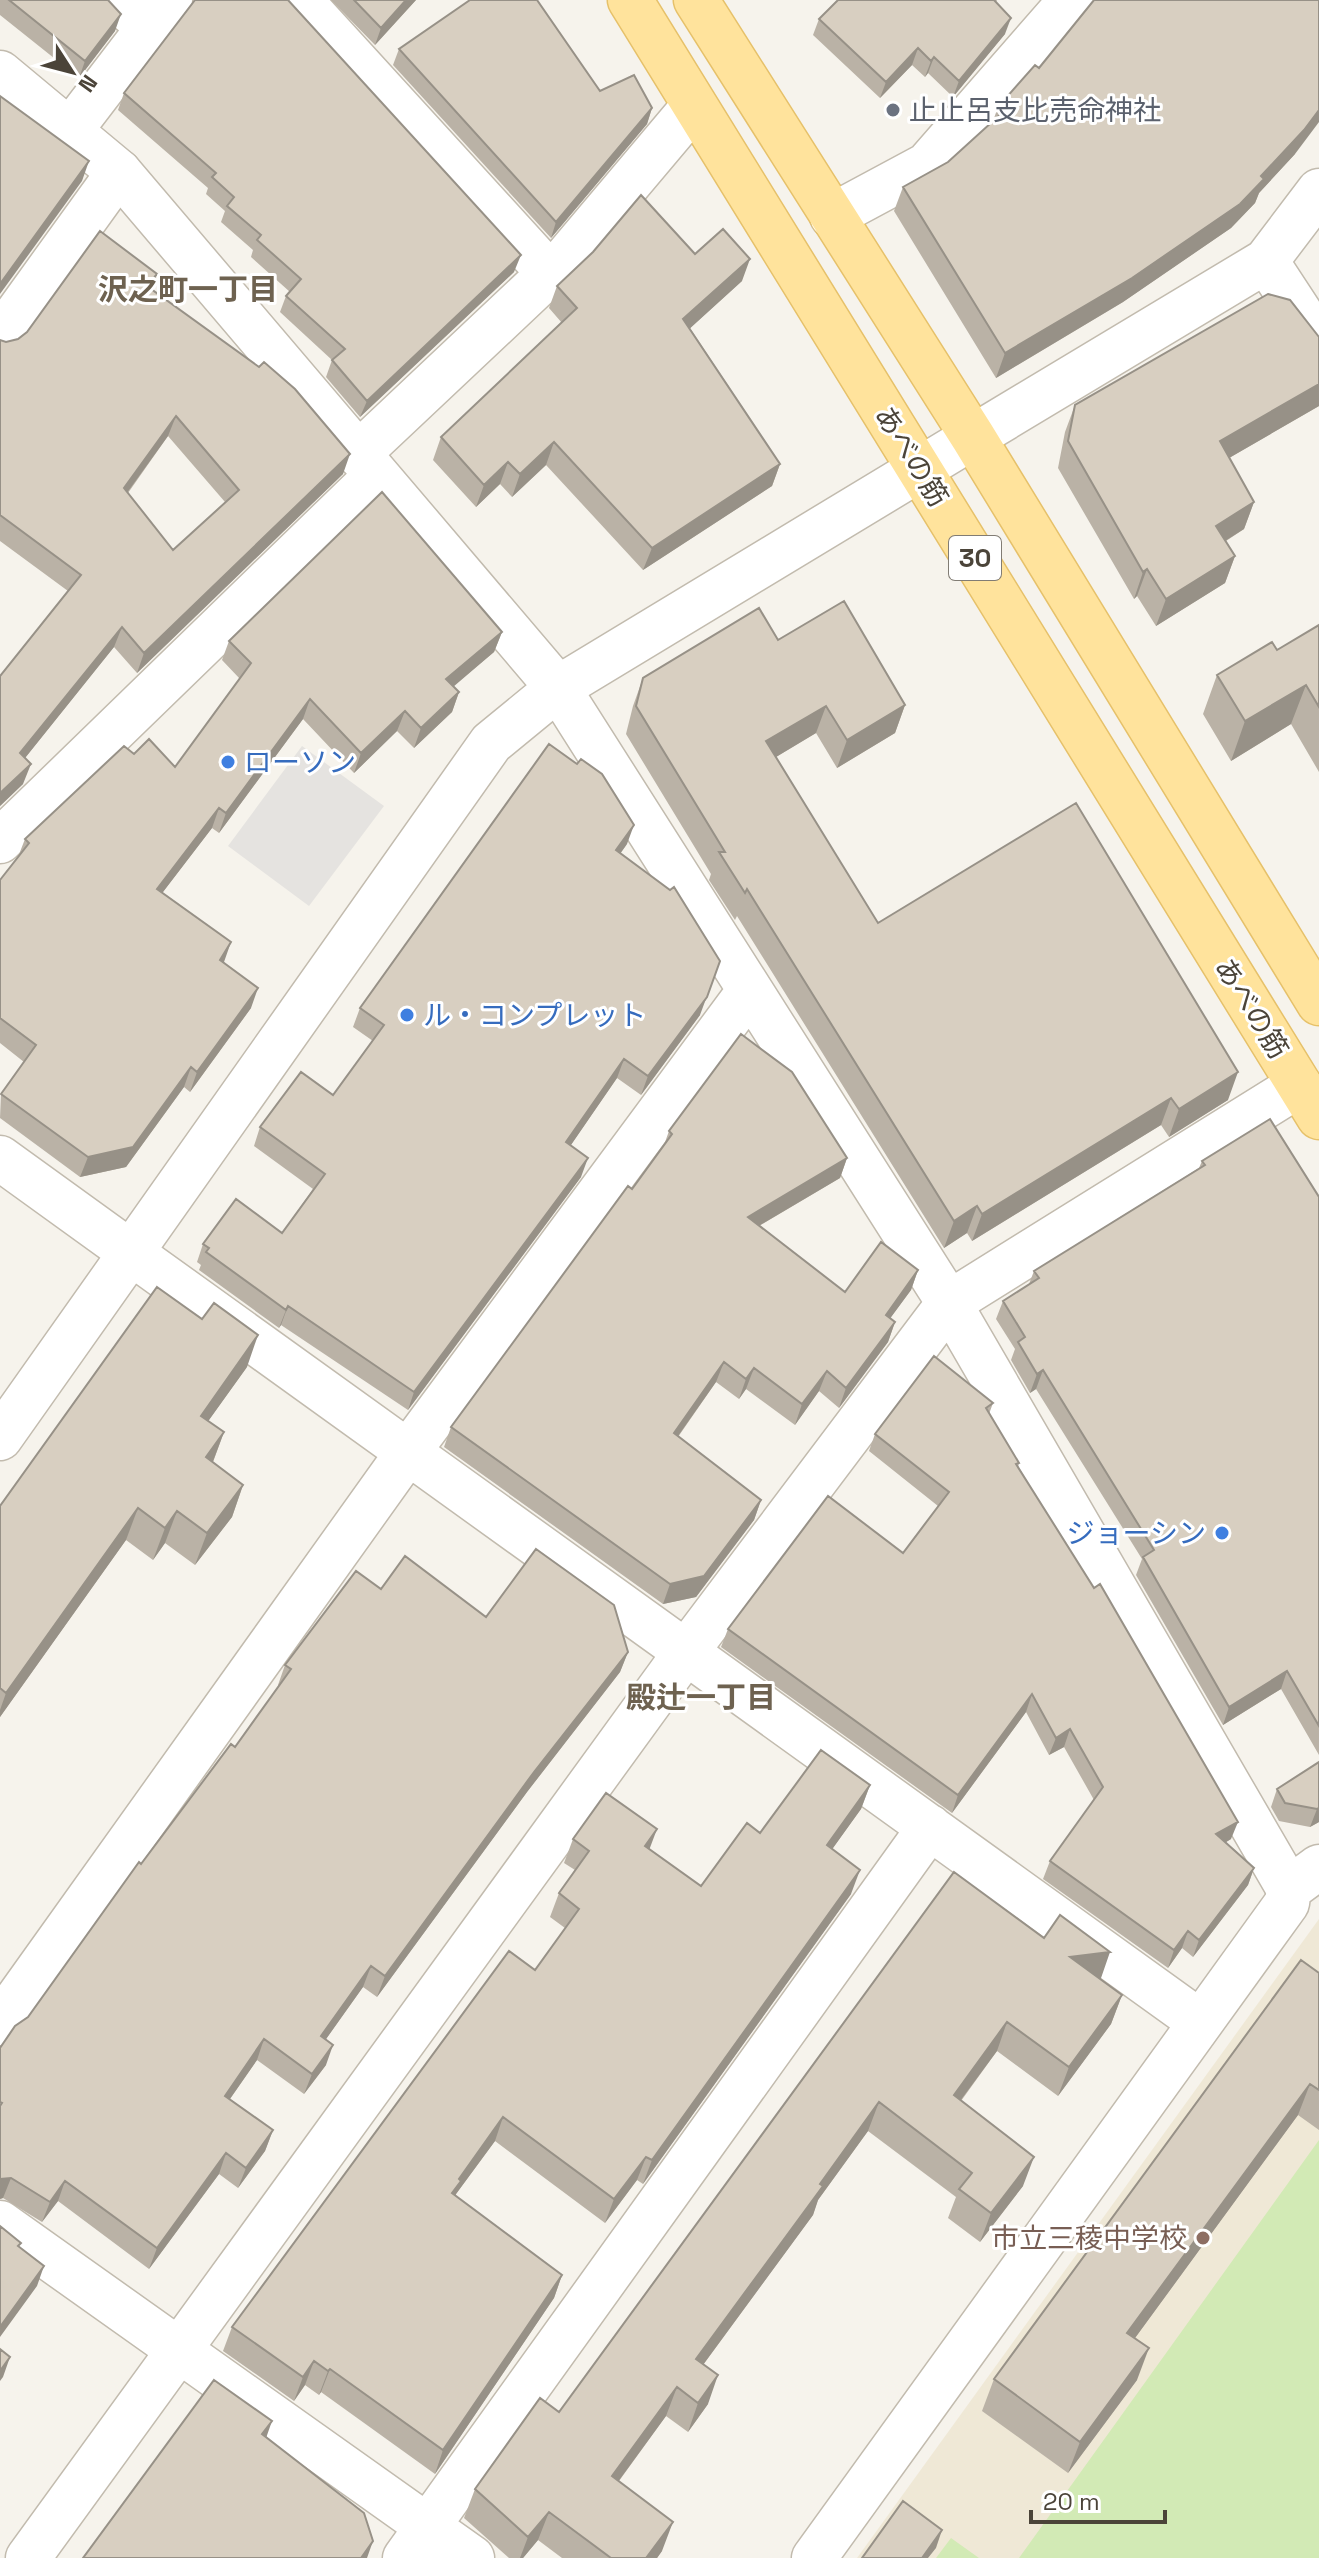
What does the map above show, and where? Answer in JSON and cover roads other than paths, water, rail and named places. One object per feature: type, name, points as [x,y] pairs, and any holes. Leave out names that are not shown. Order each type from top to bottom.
[{"type":"main road","name":"あべの筋","points":[[630,0],[1309,1101]]},
{"type":"main road","name":"30","points":[[696,0],[973,437],[1319,1003]]},
{"type":"street","points":[[300,0],[550,274]]},
{"type":"street","points":[[832,216],[927,165],[1071,0]]},
{"type":"street","points":[[69,132],[145,9]]},
{"type":"street","points":[[0,73],[119,172],[558,688],[949,1303],[1304,1878],[814,2558]]},
{"type":"street","points":[[0,841],[550,274],[694,106]]},
{"type":"street","points":[[0,337],[119,172]]},
{"type":"street","points":[[0,1438],[491,743],[558,688],[1266,261],[1319,191]]},
{"type":"street","points":[[1266,261],[1319,342]]},
{"type":"street","points":[[0,2023],[408,1452],[750,990]]},
{"type":"street","points":[[28,2558],[686,1652],[949,1303],[1309,1101]]},
{"type":"street","points":[[0,1158],[1200,2022]]},
{"type":"street","points":[[416,2542],[930,1827]]},
{"type":"street","points":[[0,2223],[180,2350],[416,2542],[472,2558]]},
{"type":"place","name":"止止呂支比売命神社","points":[[893,110]]},
{"type":"place","name":"ローソン","points":[[228,762]]},
{"type":"place","name":"ル・コンプレット","points":[[407,1015]]},
{"type":"place","name":"ジョーシン","points":[[1222,1533]]},
{"type":"place","name":"市立三稜中学校","points":[[1203,2238]]},
{"type":"district","name":"沢之町一丁目","points":[[188,290]]},
{"type":"district","name":"殿辻一丁目","points":[[701,1698]]}]
